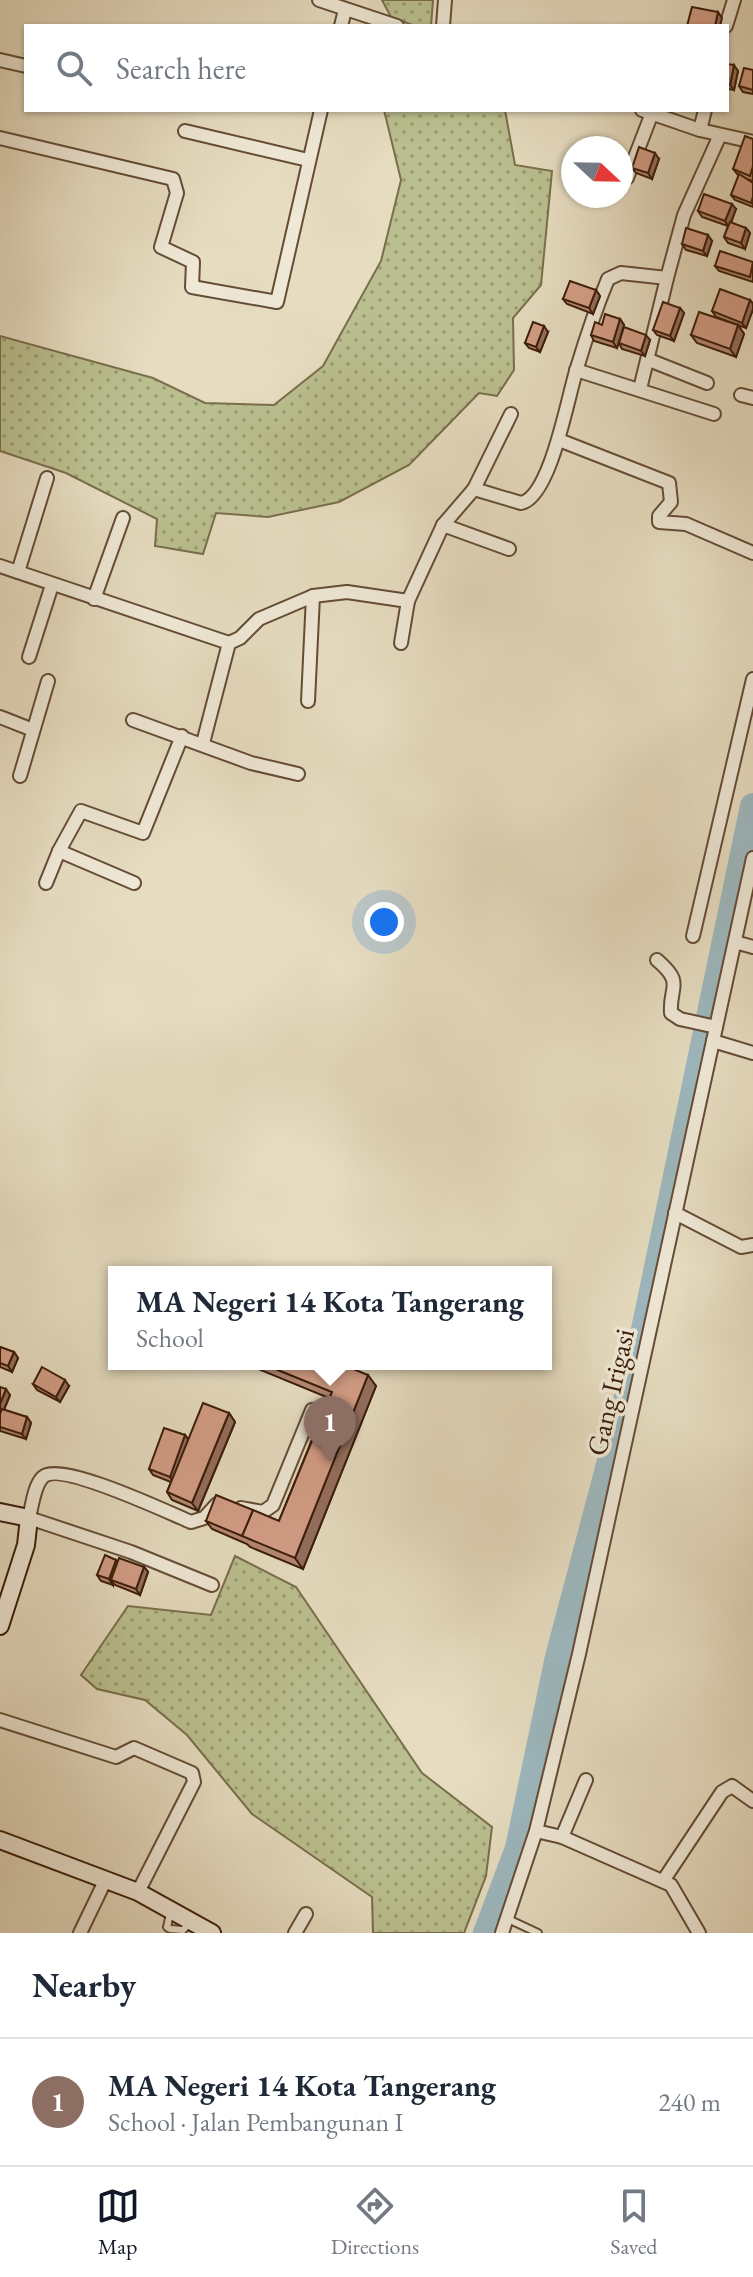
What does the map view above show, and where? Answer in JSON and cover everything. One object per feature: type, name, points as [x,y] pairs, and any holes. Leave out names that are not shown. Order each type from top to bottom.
[{"type":"street","points":[[319,0],[390,24]]},
{"type":"street","points":[[443,24],[445,0]]},
{"type":"street","points":[[727,24],[734,0]]},
{"type":"street","points":[[342,24],[345,10]]},
{"type":"street","points":[[0,60],[24,66]]},
{"type":"street","points":[[0,138],[173,179],[177,193],[161,247],[193,262],[192,287],[273,302],[279,299],[320,112]]},
{"type":"street","points":[[633,158],[647,112],[700,130],[753,142]]},
{"type":"street","points":[[700,130],[704,112]]},
{"type":"street","points":[[185,131],[308,160]]},
{"type":"street","points":[[640,389],[684,215],[720,135]]},
{"type":"street","points":[[474,489],[521,503],[535,496],[559,440],[576,370],[608,279],[621,273],[667,278]]},
{"type":"street","points":[[649,360],[707,383]]},
{"type":"street","points":[[576,370],[714,414]]},
{"type":"street","points":[[401,643],[408,601],[443,525],[474,489],[511,414]]},
{"type":"street","points":[[559,440],[669,483],[671,502],[659,516],[659,522],[686,524],[753,553]]},
{"type":"street","points":[[18,572],[47,478]]},
{"type":"street","points":[[94,599],[123,518]]},
{"type":"street","points":[[443,525],[509,549]]},
{"type":"street","points":[[0,566],[229,643],[240,638],[259,619],[313,596],[347,592],[408,601]]},
{"type":"street","points":[[29,657],[52,585]]},
{"type":"street","points":[[308,701],[313,596]]},
{"type":"street","points":[[203,743],[229,643]]},
{"type":"street","points":[[693,936],[753,679]]},
{"type":"street","points":[[20,776],[48,681]]},
{"type":"street","points":[[0,717],[33,730]]},
{"type":"street","points":[[133,720],[251,763],[298,774]]},
{"type":"street","points":[[46,883],[81,811],[143,833],[182,736]]},
{"type":"street","points":[[59,851],[134,883]]},
{"type":"street","name":"Gang Irigasi","points":[[502,1933],[536,1831],[753,858]]},
{"type":"street","points":[[735,942],[753,947]]},
{"type":"street","points":[[657,960],[671,973],[676,988],[671,1013],[714,1027]]},
{"type":"street","points":[[713,1041],[753,1053]]},
{"type":"street","points":[[675,1213],[741,1247],[753,1245]]},
{"type":"street","points":[[0,1626],[26,1545],[29,1518],[39,1483],[44,1475],[53,1472],[76,1476],[191,1522],[204,1518],[220,1502],[255,1512],[267,1510],[278,1497],[312,1410]]},
{"type":"street","points":[[0,1512],[29,1518],[131,1552],[212,1585]]},
{"type":"street","points":[[0,1720],[116,1757],[134,1748],[192,1773],[194,1782],[138,1892]]},
{"type":"street","points":[[562,1837],[586,1780]]},
{"type":"street","points":[[663,1881],[722,1792],[732,1786],[753,1801]]},
{"type":"street","points":[[536,1831],[562,1837],[663,1881],[679,1895],[697,1933]]},
{"type":"street","points":[[0,1840],[138,1892],[172,1909],[199,1928]]},
{"type":"street","points":[[80,1933],[106,1879]]},
{"type":"street","points":[[295,1933],[306,1914]]},
{"type":"lane","points":[[508,1919],[538,1933]]},
{"type":"green space","points":[[382,0],[433,0],[431,24],[410,24],[391,17]]},
{"type":"green space","points":[[384,112],[505,112],[515,165],[552,171],[541,285],[513,318],[514,370],[497,396],[479,393],[409,465],[339,502],[268,517],[216,513],[203,554],[155,546],[157,519],[66,473],[0,451],[0,336],[153,378],[205,403],[274,405],[323,366],[381,261],[401,180]]},
{"type":"green space","points":[[235,1556],[296,1587],[422,1773],[492,1827],[486,1876],[464,1933],[373,1933],[372,1897],[252,1814],[187,1735],[145,1700],[97,1689],[81,1675],[128,1606],[211,1615]]},
{"type":"building","points":[[692,7],[718,12],[715,24],[688,24]]},
{"type":"building","points":[[729,64],[734,65],[729,85]]},
{"type":"building","points":[[744,68],[753,70],[753,90],[739,86]]},
{"type":"building","points":[[745,136],[753,139],[750,176],[733,169]]},
{"type":"building","points":[[639,147],[655,153],[648,173],[633,168]]},
{"type":"building","points":[[739,174],[753,183],[751,203],[731,195]]},
{"type":"building","points":[[704,194],[732,204],[725,221],[698,211]]},
{"type":"building","points":[[730,222],[746,228],[741,243],[724,237]]},
{"type":"building","points":[[686,228],[708,235],[703,251],[682,244]]},
{"type":"building","points":[[720,251],[753,262],[750,277],[715,266]]},
{"type":"building","points":[[570,281],[596,290],[589,308],[563,299]]},
{"type":"building","points":[[720,289],[750,300],[742,323],[712,311]]},
{"type":"building","points":[[663,302],[680,308],[670,336],[653,330]]},
{"type":"building","points":[[699,312],[738,325],[730,349],[691,335]]},
{"type":"building","points":[[605,314],[620,319],[613,342],[591,335],[595,322],[602,325]]},
{"type":"building","points":[[533,322],[544,326],[536,347],[525,343]]},
{"type":"building","points":[[624,327],[646,335],[641,351],[619,343]]},
{"type":"building","points":[[0,1347],[14,1352],[8,1366],[0,1363]]},
{"type":"building","points":[[42,1367],[65,1380],[56,1397],[33,1384]]},
{"type":"building","points":[[278,1370],[356,1370],[368,1375],[295,1558],[242,1536],[253,1510],[279,1521],[332,1392]]},
{"type":"building","points":[[0,1387],[6,1389],[0,1404]]},
{"type":"building","points":[[203,1403],[229,1413],[192,1503],[167,1492]]},
{"type":"building","points":[[2,1409],[27,1417],[22,1434],[0,1427]]},
{"type":"building","points":[[164,1428],[185,1435],[170,1477],[149,1469]]},
{"type":"building","points":[[216,1495],[253,1510],[242,1536],[206,1521]]},
{"type":"building","points":[[105,1555],[116,1560],[109,1579],[97,1575]]},
{"type":"building","points":[[119,1558],[144,1567],[136,1589],[111,1580]]},
{"type":"waterway","points":[[486,1933],[518,1848],[558,1657],[641,1344],[753,806]]},
{"type":"place","name":"MA Negeri 14 Kota Tangerang","points":[[330,1462]]}]
